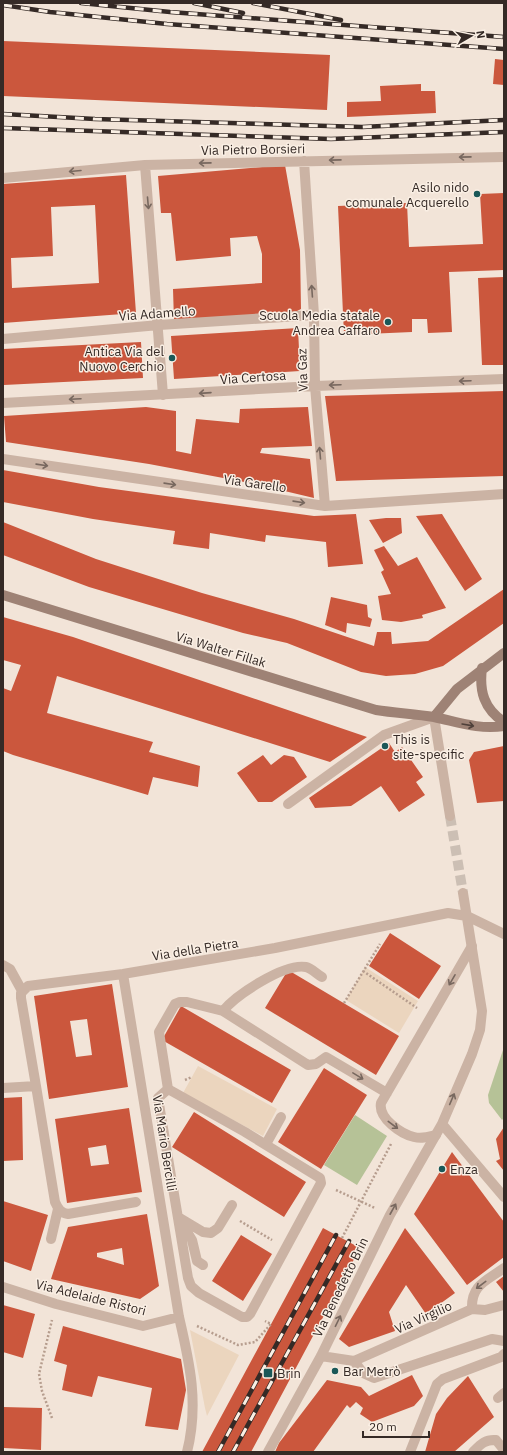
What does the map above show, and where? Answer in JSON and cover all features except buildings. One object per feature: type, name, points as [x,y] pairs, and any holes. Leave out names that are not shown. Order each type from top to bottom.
[{"type":"main road","name":"Via Walter Fillak","points":[[3,595],[376,710],[434,717],[471,726],[493,728],[504,726]]},
{"type":"main road","points":[[434,717],[457,689],[482,668],[504,654]]},
{"type":"main road","points":[[482,668],[480,684],[484,697],[489,709],[504,722]]},
{"type":"street","name":"Via Pietro Borsieri","points":[[3,178],[145,165],[504,156]]},
{"type":"street","name":"Via Gaz","points":[[304,161],[314,316],[315,386],[325,506]]},
{"type":"street","points":[[145,165],[159,325],[163,395]]},
{"type":"street","name":"Via Adamello","points":[[3,338],[159,325],[314,316]]},
{"type":"street","name":"Via Certosa","points":[[3,403],[315,386],[504,379]]},
{"type":"street","name":"Via Garello","points":[[3,460],[325,506],[504,494]]},
{"type":"street","points":[[288,804],[384,735],[434,717],[450,816]]},
{"type":"street","name":"Via Benedetto Brin","points":[[268,1452],[321,1356],[390,1215],[442,1124],[472,1054],[480,1030],[482,1011],[463,893]]},
{"type":"street","name":"Via della Pietra","points":[[24,989],[32,986],[123,974],[275,948],[448,914],[467,916]]},
{"type":"street","points":[[467,916],[504,934]]},
{"type":"street","points":[[436,1135],[427,1138],[415,1137],[392,1124],[381,1112],[380,1107],[472,946]]},
{"type":"street","points":[[3,965],[10,970],[21,989],[24,989],[21,998],[55,1202],[58,1209],[62,1213],[68,1214],[136,1202]]},
{"type":"street","points":[[223,1011],[230,1002],[285,969],[306,967],[322,977]]},
{"type":"street","name":"Via Mario Bercilli","points":[[123,974],[179,1317]]},
{"type":"street","name":"Via Mario Bercilli","points":[[168,1089],[159,1032],[175,1004],[187,1002],[223,1011],[308,1065],[316,1064],[322,1058],[329,1058],[387,1093]]},
{"type":"street","points":[[3,1088],[36,1086]]},
{"type":"street","name":"Via Mario Bercilli","points":[[168,1089],[266,1144],[320,1178],[321,1183],[247,1317],[242,1317],[191,1286],[158,1098],[168,1089]]},
{"type":"street","points":[[144,1100],[158,1098]]},
{"type":"street","points":[[266,1144],[281,1117]]},
{"type":"street","points":[[442,1124],[504,1197]]},
{"type":"street","points":[[51,1239],[58,1209]]},
{"type":"street","points":[[178,1217],[207,1234],[218,1228],[230,1209]]},
{"type":"street","points":[[178,1217],[192,1240],[197,1260],[203,1265]]},
{"type":"street","points":[[472,1309],[472,1300],[475,1289],[504,1268]]},
{"type":"street","name":"Via Adelaide Ristori","points":[[3,1287],[56,1304],[143,1326],[179,1317]]},
{"type":"street","name":"Via Virgilio","points":[[354,1361],[472,1309],[485,1310],[504,1305]]},
{"type":"street","points":[[179,1317],[191,1369],[194,1408],[191,1436],[187,1452]]},
{"type":"street","points":[[321,1356],[354,1361],[363,1373],[374,1378],[492,1339],[504,1343]]},
{"type":"street","points":[[410,1452],[437,1384],[444,1379],[500,1357],[504,1354]]},
{"type":"street","points":[[473,1452],[484,1442],[490,1440],[496,1440],[504,1450]]},
{"type":"path","points":[[344,1004],[362,971],[392,925]]},
{"type":"path","points":[[362,971],[420,1011]]},
{"type":"path","points":[[342,1238],[361,1202],[350,1196]]},
{"type":"path","points":[[230,1209],[285,1249]]},
{"type":"path","points":[[52,1418],[42,1391],[39,1374],[56,1304]]},
{"type":"path","points":[[179,1317],[238,1345],[256,1342],[271,1324]]},
{"type":"green space","points":[[504,1047],[504,1118],[502,1120],[489,1103],[488,1095]]},
{"type":"green space","points":[[355,1115],[387,1136],[357,1185],[324,1165]]},
{"type":"shaded area","points":[[365,967],[418,1001],[399,1033],[346,1000]]},
{"type":"shaded area","points":[[198,1066],[277,1109],[263,1136],[183,1093]]},
{"type":"shaded area","points":[[190,1330],[239,1355],[207,1416],[205,1408]]},
{"type":"tunnel","points":[[450,816],[463,893]]},
{"type":"railway","points":[[81,3],[170,12],[504,37]]},
{"type":"railway","points":[[194,3],[243,13]]},
{"type":"railway","points":[[253,3],[341,20]]},
{"type":"railway","points":[[3,5],[50,12],[167,24],[504,49]]},
{"type":"railway","points":[[3,114],[95,119],[362,127],[504,120]]},
{"type":"railway","points":[[3,128],[331,139],[504,132]]},
{"type":"railway","points":[[218,1452],[336,1235]]},
{"type":"railway","points":[[233,1452],[349,1241]]},
{"type":"place","name":"Asilo nido comunale Acquerello","points":[[477,194]]},
{"type":"place","name":"Scuola Media statale Andrea Caffaro","points":[[388,322]]},
{"type":"place","name":"Antica Via del Nuovo Cerchio","points":[[172,358]]},
{"type":"place","name":"This is site-specific","points":[[385,746]]},
{"type":"place","name":"Enza","points":[[442,1169]]},
{"type":"place","name":"Bar Metrò","points":[[335,1371]]},
{"type":"place","name":"Brin","points":[[268,1373]]}]
